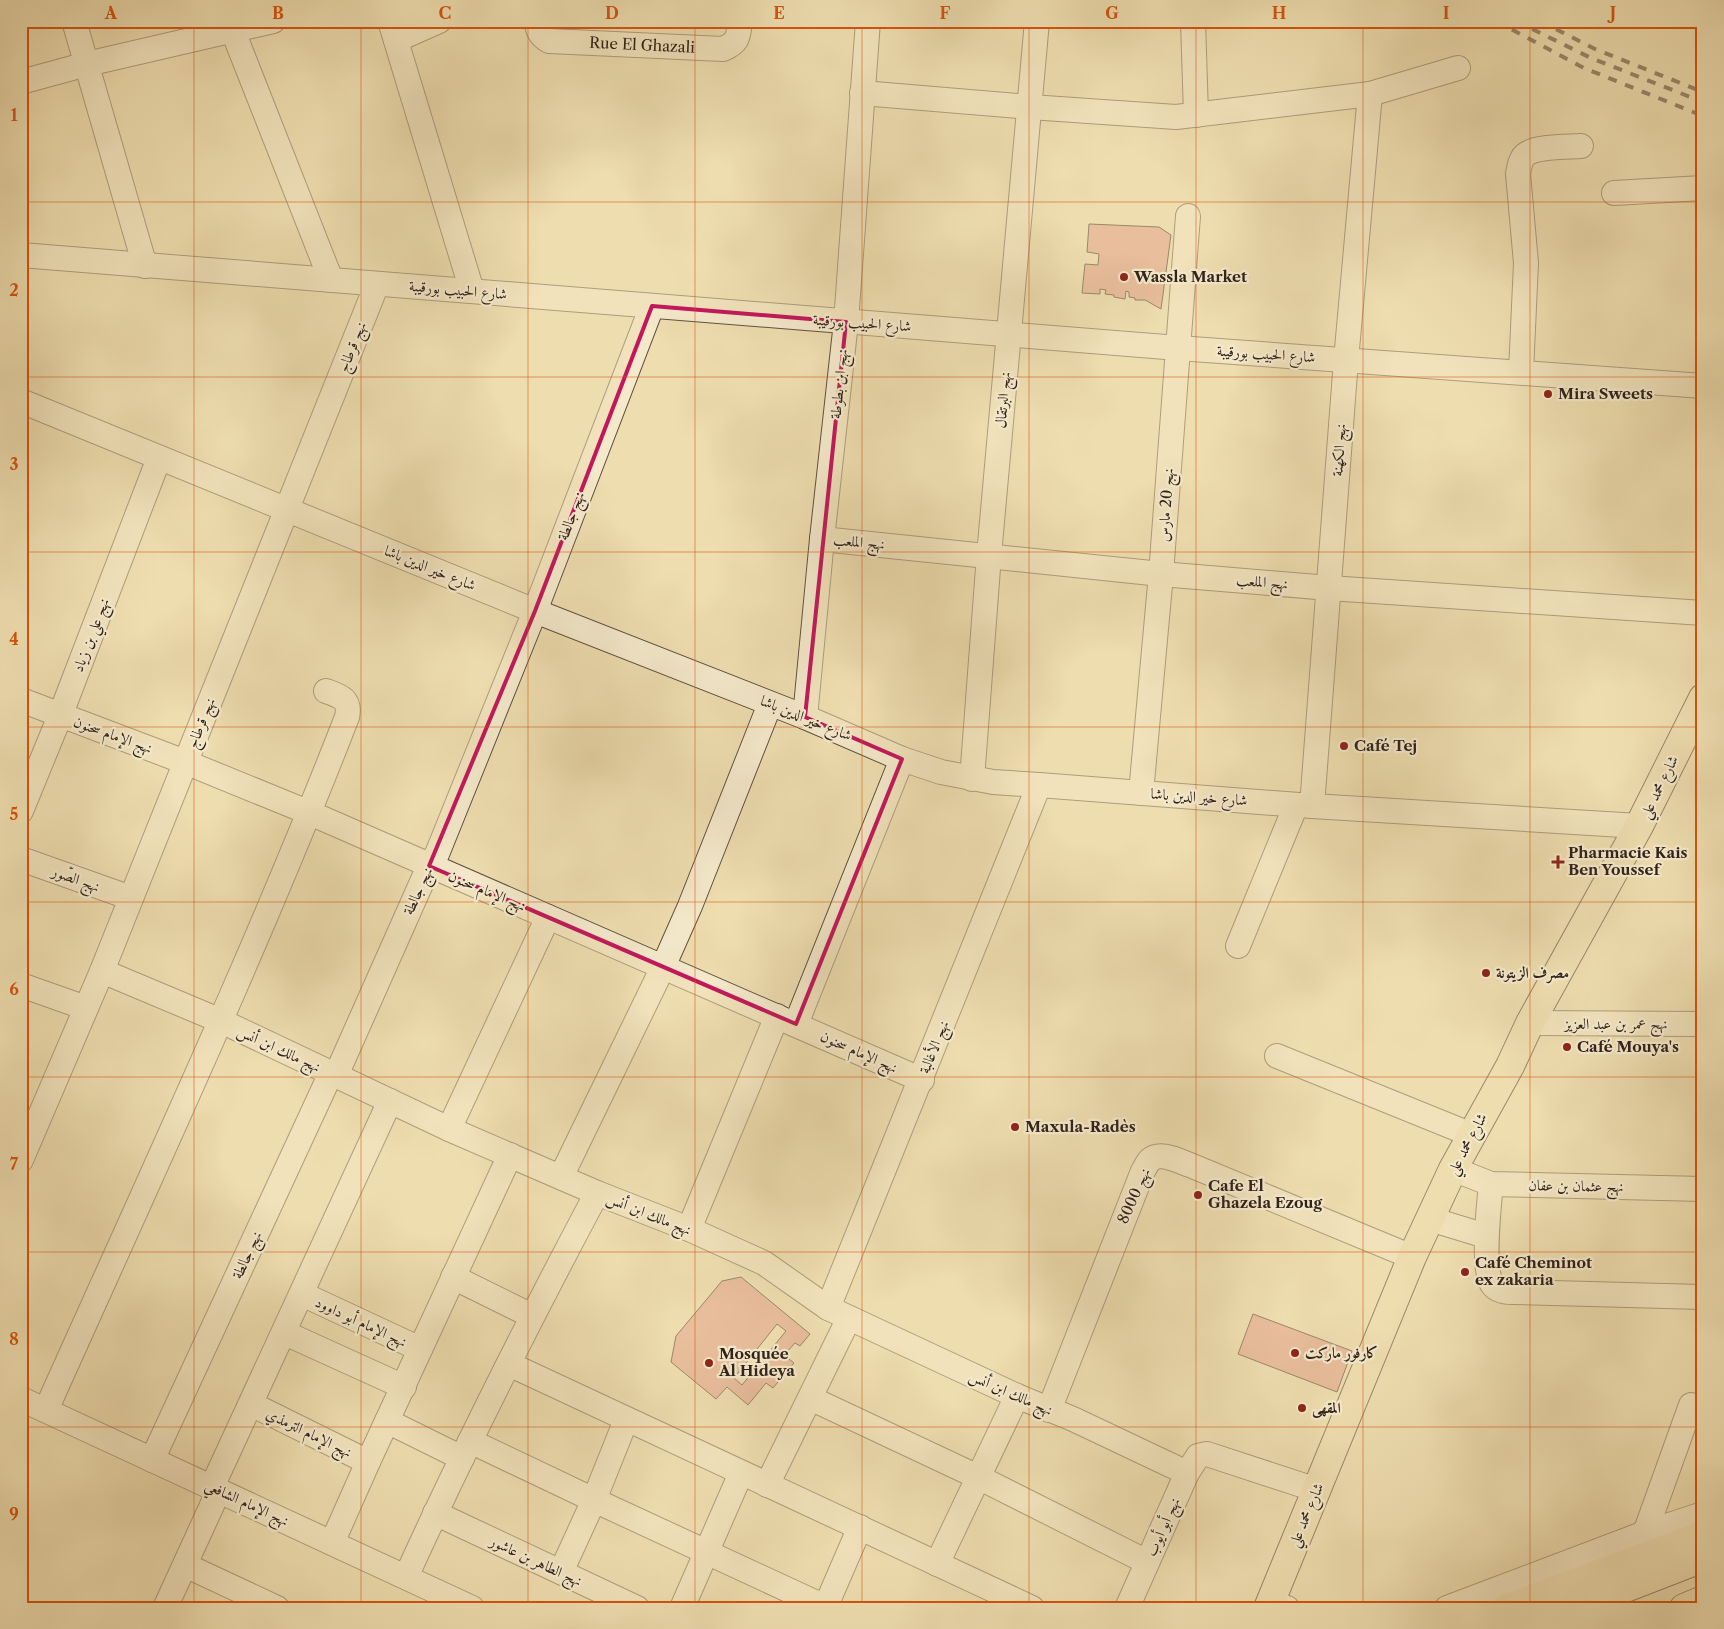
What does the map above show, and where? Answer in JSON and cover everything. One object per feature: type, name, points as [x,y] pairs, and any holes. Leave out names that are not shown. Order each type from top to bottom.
[{"type":"main road","name":"شارع محمد علي","points":[[1275,1606],[1317,1490],[1371,1354],[1412,1257],[1453,1169],[1510,1066],[1530,1023],[1639,826],[1703,698]]},
{"type":"main road","points":[[1507,1608],[1703,1535]]},
{"type":"main road","points":[[1574,1608],[1694,1583]]},
{"type":"main road","points":[[1628,1608],[1694,1583]]},
{"type":"street","points":[[74,21],[145,266]]},
{"type":"street","points":[[21,82],[231,26],[273,21]]},
{"type":"street","points":[[439,21],[393,31],[472,291]]},
{"type":"street","name":"Rue El Ghazali","points":[[536,21],[537,29],[542,37],[549,40],[724,49],[732,45],[737,39],[740,21]]},
{"type":"street","name":"نهج ابن بطوطة","points":[[806,717],[822,539],[846,322],[868,21]]},
{"type":"street","name":"نهج البرتقال","points":[[972,778],[989,555],[1037,21]]},
{"type":"street","points":[[1193,21],[1196,115]]},
{"type":"street","points":[[231,26],[332,280]]},
{"type":"street","points":[[862,93],[1030,108],[1176,117],[1370,94],[1458,68]]},
{"type":"street","name":"نهج الكهنة","points":[[1238,946],[1304,805],[1329,588],[1346,360],[1370,94]]},
{"type":"street","points":[[1521,372],[1526,263],[1518,174],[1520,164],[1524,155],[1532,152],[1581,146]]},
{"type":"street","points":[[1614,193],[1703,188]]},
{"type":"street","name":"نهج 20 مارس","points":[[1141,793],[1161,574],[1188,216]]},
{"type":"street","name":"شارع الحبيب بورقيبة","points":[[21,255],[1178,348],[1703,386]]},
{"type":"street","name":"نهج قرطاج","points":[[21,1160],[102,971],[377,284]]},
{"type":"street","name":"نهج جالطة","points":[[152,1460],[331,1073],[338,1071],[429,866],[437,854],[535,611],[652,306]]},
{"type":"street","name":"شارع خير الدين باشا","points":[[21,401],[287,511],[806,717],[902,759],[941,772],[972,778],[1039,786],[1639,826]]},
{"type":"street","name":"نهج علي بن زياد","points":[[21,811],[60,716],[159,458]]},
{"type":"street","name":"نهج الملعب","points":[[822,539],[1161,574],[1329,588],[1703,613]]},
{"type":"street","points":[[46,1410],[220,1021],[310,813],[348,711],[348,704],[344,698],[326,690]]},
{"type":"street","name":"نهج الإمام سحنون","points":[[21,700],[185,762],[310,813],[922,1080]]},
{"type":"street","points":[[561,1177],[663,967],[690,906],[770,704]]},
{"type":"street","points":[[689,1229],[786,1020],[902,759]]},
{"type":"street","name":"نهج الأغالبة","points":[[828,1308],[922,1080],[1039,786]]},
{"type":"street","name":"نهج الصّور","points":[[21,859],[131,898]]},
{"type":"street","points":[[449,1129],[548,917]]},
{"type":"street","name":"نهج مالك ابن أنس","points":[[102,971],[220,1021],[449,1129],[597,1193],[689,1229],[764,1263],[828,1308],[1187,1473]]},
{"type":"street","points":[[21,985],[86,1008]]},
{"type":"street","name":"نهج عمر بن عبد العزيز","points":[[1530,1023],[1703,1024]]},
{"type":"street","points":[[1277,1056],[1472,1135]]},
{"type":"street","points":[[165,1608],[251,1404],[390,1101]]},
{"type":"street","points":[[332,1543],[510,1155]]},
{"type":"street","name":"نهج 8000","points":[[1049,1410],[1143,1171],[1151,1160],[1157,1157],[1169,1158],[1190,1165],[1412,1257]]},
{"type":"street","name":"نهج عثمان بن عفان","points":[[1453,1169],[1490,1184],[1703,1189]]},
{"type":"street","points":[[1490,1184],[1486,1236],[1489,1278],[1492,1285],[1505,1292],[1703,1297]]},
{"type":"street","points":[[406,1577],[435,1513],[532,1316],[597,1193]]},
{"type":"street","points":[[1430,1219],[1486,1236]]},
{"type":"street","points":[[453,1277],[532,1316]]},
{"type":"street","name":"نهج الإمام أبو داوود","points":[[302,1294],[420,1349]]},
{"type":"street","points":[[766,1485],[849,1318]]},
{"type":"street","points":[[285,1333],[404,1387]]},
{"type":"street","points":[[509,1364],[1032,1608]]},
{"type":"street","points":[[937,1564],[1017,1396]]},
{"type":"street","points":[[810,1398],[978,1477],[1147,1562]]},
{"type":"street","name":"نهج الإمام الشافعي","points":[[21,1399],[465,1606]]},
{"type":"street","name":"نهج الإمام الترمذي","points":[[251,1404],[368,1462]]},
{"type":"street","points":[[1645,1533],[1691,1405]]},
{"type":"street","points":[[561,1572],[594,1500],[626,1420]]},
{"type":"street","points":[[387,1421],[466,1449],[594,1500],[825,1608],[860,1527]]},
{"type":"street","name":"نهج أبو أيوب","points":[[1128,1608],[1187,1473],[1198,1456],[1207,1454],[1317,1490]]},
{"type":"street","points":[[682,1608],[741,1473]]},
{"type":"street","name":"نهج الطاهر بن عاشور","points":[[435,1513],[637,1608]]},
{"type":"street","points":[[1447,1608],[1645,1533],[1703,1514]]},
{"type":"street","points":[[184,1565],[277,1608]]},
{"type":"highlighted area","points":[[652,306],[846,322],[805,717],[902,759],[796,1024],[429,866],[535,611]]},
{"type":"building","name":"Wassla Market","points":[[1089,224],[1159,227],[1171,235],[1161,309],[1145,300],[1135,300],[1135,298],[1129,297],[1129,292],[1126,291],[1125,299],[1105,294],[1106,290],[1100,289],[1100,294],[1082,293],[1085,264],[1098,265],[1099,254],[1087,252]]},
{"type":"building","points":[[741,1277],[810,1334],[800,1346],[795,1343],[784,1355],[794,1363],[773,1388],[766,1383],[748,1405],[727,1387],[716,1399],[671,1362],[676,1336],[722,1281]],"holes":[[[777,1324],[786,1331],[742,1385],[734,1378]]]},
{"type":"building","name":"كارفور ماركت","points":[[1253,1314],[1352,1351],[1337,1392],[1238,1354]]},
{"type":"railway","points":[[1496,21],[1584,68],[1703,116]]},
{"type":"railway","points":[[1516,21],[1591,58],[1703,102]]},
{"type":"railway","points":[[1540,21],[1595,49],[1703,92]]},
{"type":"place","name":"Wassla Market","points":[[1124,277]]},
{"type":"place","name":"Mira Sweets","points":[[1548,394]]},
{"type":"place","name":"Café Tej","points":[[1344,746]]},
{"type":"place","name":"Pharmacie Kais Ben Youssef","points":[[1558,862]]},
{"type":"place","name":"مصرف الزيتونة","points":[[1486,973]]},
{"type":"place","name":"Café Mouya's","points":[[1567,1047]]},
{"type":"place","name":"Maxula-Radès","points":[[1015,1127]]},
{"type":"place","name":"Cafe El Ghazela Ezoug","points":[[1198,1195]]},
{"type":"place","name":"Café Cheminot ex zakaria","points":[[1465,1272]]},
{"type":"place","name":"كارفور ماركت","points":[[1295,1353]]},
{"type":"place","name":"Mosquée Al Hideya","points":[[709,1363]]},
{"type":"place","name":"المقهى","points":[[1302,1408]]}]
